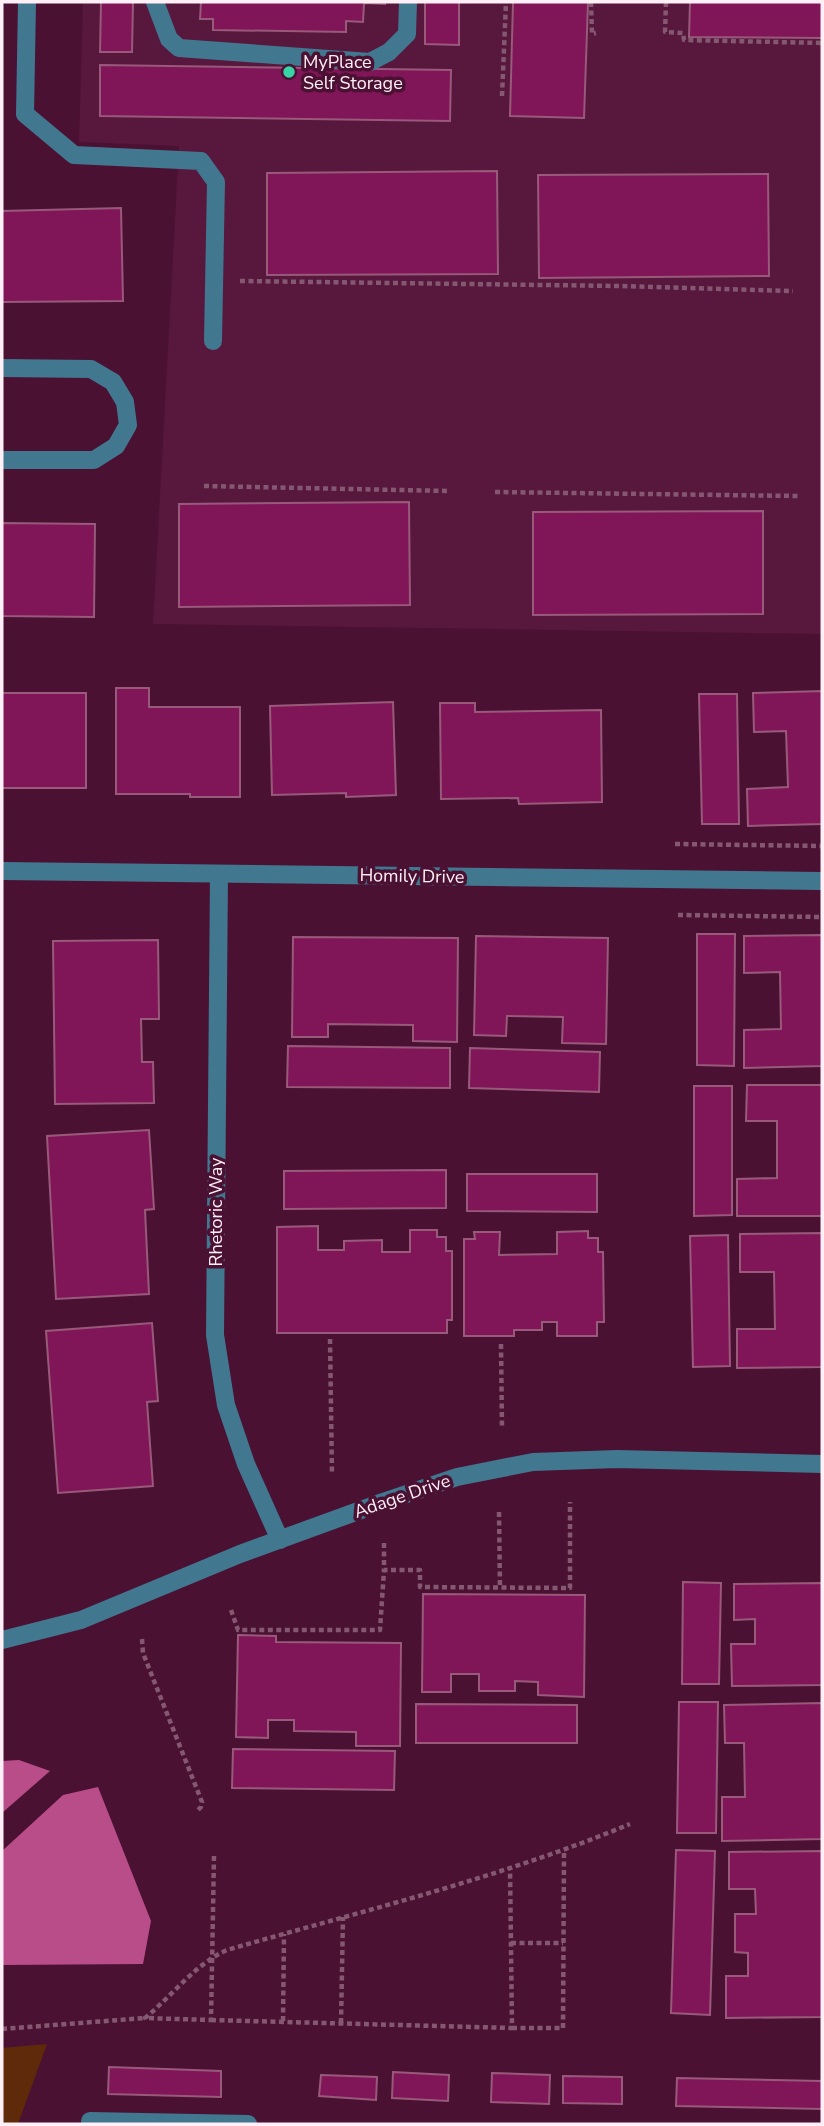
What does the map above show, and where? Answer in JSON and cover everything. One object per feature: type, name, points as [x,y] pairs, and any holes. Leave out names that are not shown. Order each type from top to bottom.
[{"type":"street","points":[[27,2],[25,114],[74,155],[201,161],[216,183],[213,341]]},
{"type":"street","points":[[155,2],[169,39],[179,48],[370,62],[389,52],[407,34],[408,2]]},
{"type":"street","points":[[2,368],[91,369],[113,382],[125,402],[128,425],[116,446],[94,460],[2,460]]},
{"type":"street","name":"Homily Drive","points":[[2,872],[822,881]]},
{"type":"street","name":"Rhetoric Way","points":[[219,874],[215,1335],[226,1405],[246,1464],[280,1539]]},
{"type":"street","name":"Adage Drive","points":[[2,1640],[81,1620],[280,1539],[457,1477],[533,1462],[617,1459],[822,1464]]},
{"type":"street","points":[[90,2121],[248,2124]]},
{"type":"path","points":[[502,96],[506,2]]},
{"type":"path","points":[[592,2],[592,34],[596,33]]},
{"type":"path","points":[[666,2],[665,32],[683,33],[684,40],[822,43]]},
{"type":"path","points":[[215,281],[793,291]]},
{"type":"path","points":[[204,486],[449,491]]},
{"type":"path","points":[[495,492],[799,496]]},
{"type":"path","points":[[675,844],[822,846]]},
{"type":"path","points":[[678,915],[822,917]]},
{"type":"path","points":[[330,1339],[332,1475]]},
{"type":"path","points":[[501,1345],[502,1429]]},
{"type":"path","points":[[384,1570],[420,1570],[419,1587],[570,1588],[570,1502]]},
{"type":"path","points":[[499,1512],[500,1588]]},
{"type":"path","points":[[231,1610],[238,1630],[380,1630],[384,1543]]},
{"type":"path","points":[[142,1639],[143,1653],[202,1802],[197,1811]]},
{"type":"path","points":[[145,2018],[212,1957],[227,1951],[564,1851],[630,1824]]},
{"type":"path","points":[[2,2029],[145,2018],[563,2028],[564,1851]]},
{"type":"path","points":[[211,2020],[214,1856]]},
{"type":"path","points":[[510,1868],[512,2028]]},
{"type":"path","points":[[341,2023],[343,1917]]},
{"type":"path","points":[[283,2021],[284,1934]]},
{"type":"path","points":[[511,1943],[563,1944]]},
{"type":"shaded area","points":[[83,2],[822,2],[822,634],[153,624],[179,146],[79,142]]},
{"type":"shaded area","points":[[19,1760],[50,1771],[2,1813],[2,1761]]},
{"type":"shaded area","points":[[98,1787],[151,1921],[143,1964],[2,1965],[2,1851],[63,1795]]},
{"type":"shaded area","points":[[47,2044],[18,2124],[2,2124],[2,2048]]},
{"type":"building","points":[[101,2],[133,2],[132,52],[100,52]]},
{"type":"building","points":[[201,2],[385,2],[385,4],[364,3],[363,22],[346,21],[346,32],[213,30],[213,19],[200,19]]},
{"type":"building","points":[[425,2],[459,2],[459,45],[425,44]]},
{"type":"building","points":[[513,2],[588,2],[584,118],[510,116]]},
{"type":"building","points":[[690,2],[822,2],[822,38],[689,37]]},
{"type":"building","points":[[100,65],[451,70],[450,121],[100,116]]},
{"type":"building","points":[[497,171],[498,274],[267,275],[267,173]]},
{"type":"building","points":[[768,174],[769,276],[539,278],[538,175]]},
{"type":"building","points":[[121,208],[123,301],[2,302],[2,211]]},
{"type":"building","points":[[409,502],[410,605],[179,607],[179,504]]},
{"type":"building","points":[[763,511],[763,614],[533,615],[533,512]]},
{"type":"building","points":[[2,523],[95,524],[94,617],[2,616]]},
{"type":"building","points":[[116,688],[149,688],[149,707],[240,707],[240,797],[116,794]]},
{"type":"building","points":[[822,691],[822,824],[748,826],[747,789],[788,787],[786,731],[754,732],[753,693]]},
{"type":"building","points":[[2,693],[86,693],[86,788],[2,788]]},
{"type":"building","points":[[699,694],[737,694],[739,824],[702,824]]},
{"type":"building","points":[[393,702],[396,795],[272,795],[270,706]]},
{"type":"building","points":[[440,703],[475,703],[475,712],[601,710],[602,802],[519,804],[518,798],[441,799]]},
{"type":"building","points":[[697,934],[735,934],[734,1066],[697,1065]]},
{"type":"building","points":[[822,935],[822,1066],[744,1068],[744,1030],[781,1029],[780,972],[744,973],[744,936]]},
{"type":"building","points":[[476,936],[608,938],[606,1044],[562,1043],[563,1017],[507,1016],[506,1036],[474,1035]]},
{"type":"building","points":[[293,937],[458,938],[457,1042],[413,1041],[413,1025],[328,1024],[328,1037],[292,1037]]},
{"type":"building","points":[[158,940],[159,1019],[141,1019],[142,1062],[153,1062],[154,1103],[55,1104],[53,941]]},
{"type":"building","points":[[288,1046],[450,1048],[450,1088],[287,1087]]},
{"type":"building","points":[[470,1048],[600,1052],[599,1092],[469,1088]]},
{"type":"building","points":[[747,1085],[822,1085],[822,1216],[737,1216],[737,1179],[777,1178],[777,1121],[746,1121]]},
{"type":"building","points":[[694,1086],[732,1086],[732,1215],[694,1216]]},
{"type":"building","points":[[149,1130],[154,1209],[145,1210],[149,1294],[56,1299],[47,1136]]},
{"type":"building","points":[[446,1170],[446,1208],[284,1209],[284,1171]]},
{"type":"building","points":[[467,1174],[597,1174],[597,1212],[467,1211]]},
{"type":"building","points":[[318,1226],[318,1250],[344,1250],[344,1241],[382,1240],[382,1252],[410,1252],[410,1230],[437,1230],[437,1237],[446,1237],[446,1251],[452,1251],[452,1320],[447,1320],[447,1333],[277,1333],[277,1227]]},
{"type":"building","points":[[588,1231],[588,1238],[598,1238],[598,1252],[603,1252],[604,1322],[597,1322],[597,1336],[557,1336],[557,1322],[542,1322],[542,1330],[514,1330],[514,1336],[464,1336],[464,1239],[475,1239],[474,1232],[500,1232],[499,1255],[557,1254],[557,1232]]},
{"type":"building","points":[[822,1233],[822,1367],[737,1368],[737,1329],[775,1329],[774,1272],[740,1272],[740,1234]]},
{"type":"building","points":[[728,1235],[730,1366],[693,1367],[690,1236]]},
{"type":"building","points":[[152,1323],[158,1401],[147,1402],[153,1486],[58,1493],[46,1331]]},
{"type":"building","points":[[683,1582],[721,1583],[719,1684],[682,1684]]},
{"type":"building","points":[[822,1583],[822,1685],[732,1686],[731,1644],[755,1644],[755,1619],[734,1620],[734,1584]]},
{"type":"building","points":[[423,1594],[585,1595],[584,1697],[538,1695],[538,1682],[515,1681],[515,1691],[479,1691],[479,1674],[451,1674],[451,1692],[422,1692]]},
{"type":"building","points":[[238,1635],[276,1636],[276,1642],[401,1643],[400,1746],[356,1746],[356,1732],[294,1731],[294,1720],[268,1720],[268,1738],[236,1737]]},
{"type":"building","points":[[679,1702],[718,1702],[716,1833],[677,1833]]},
{"type":"building","points":[[822,1703],[822,1839],[722,1841],[722,1797],[745,1797],[744,1743],[725,1743],[724,1705]]},
{"type":"building","points":[[416,1704],[577,1705],[577,1743],[416,1743]]},
{"type":"building","points":[[233,1749],[395,1751],[394,1790],[232,1788]]},
{"type":"building","points":[[676,1850],[715,1851],[710,2015],[671,2013]]},
{"type":"building","points":[[822,1851],[822,2017],[726,2018],[726,1976],[748,1976],[748,1953],[735,1952],[735,1914],[756,1914],[755,1889],[729,1889],[729,1852]]},
{"type":"building","points":[[109,2067],[221,2071],[221,2097],[108,2094]]},
{"type":"building","points":[[393,2072],[449,2075],[448,2101],[392,2098]]},
{"type":"building","points":[[492,2073],[550,2075],[549,2104],[491,2102]]},
{"type":"building","points":[[321,2075],[377,2077],[376,2100],[319,2096]]},
{"type":"building","points":[[563,2076],[622,2077],[622,2104],[563,2103]]},
{"type":"building","points":[[677,2078],[822,2081],[822,2109],[676,2106]]},
{"type":"place","name":"MyPlace Self Storage","points":[[289,72]]}]
